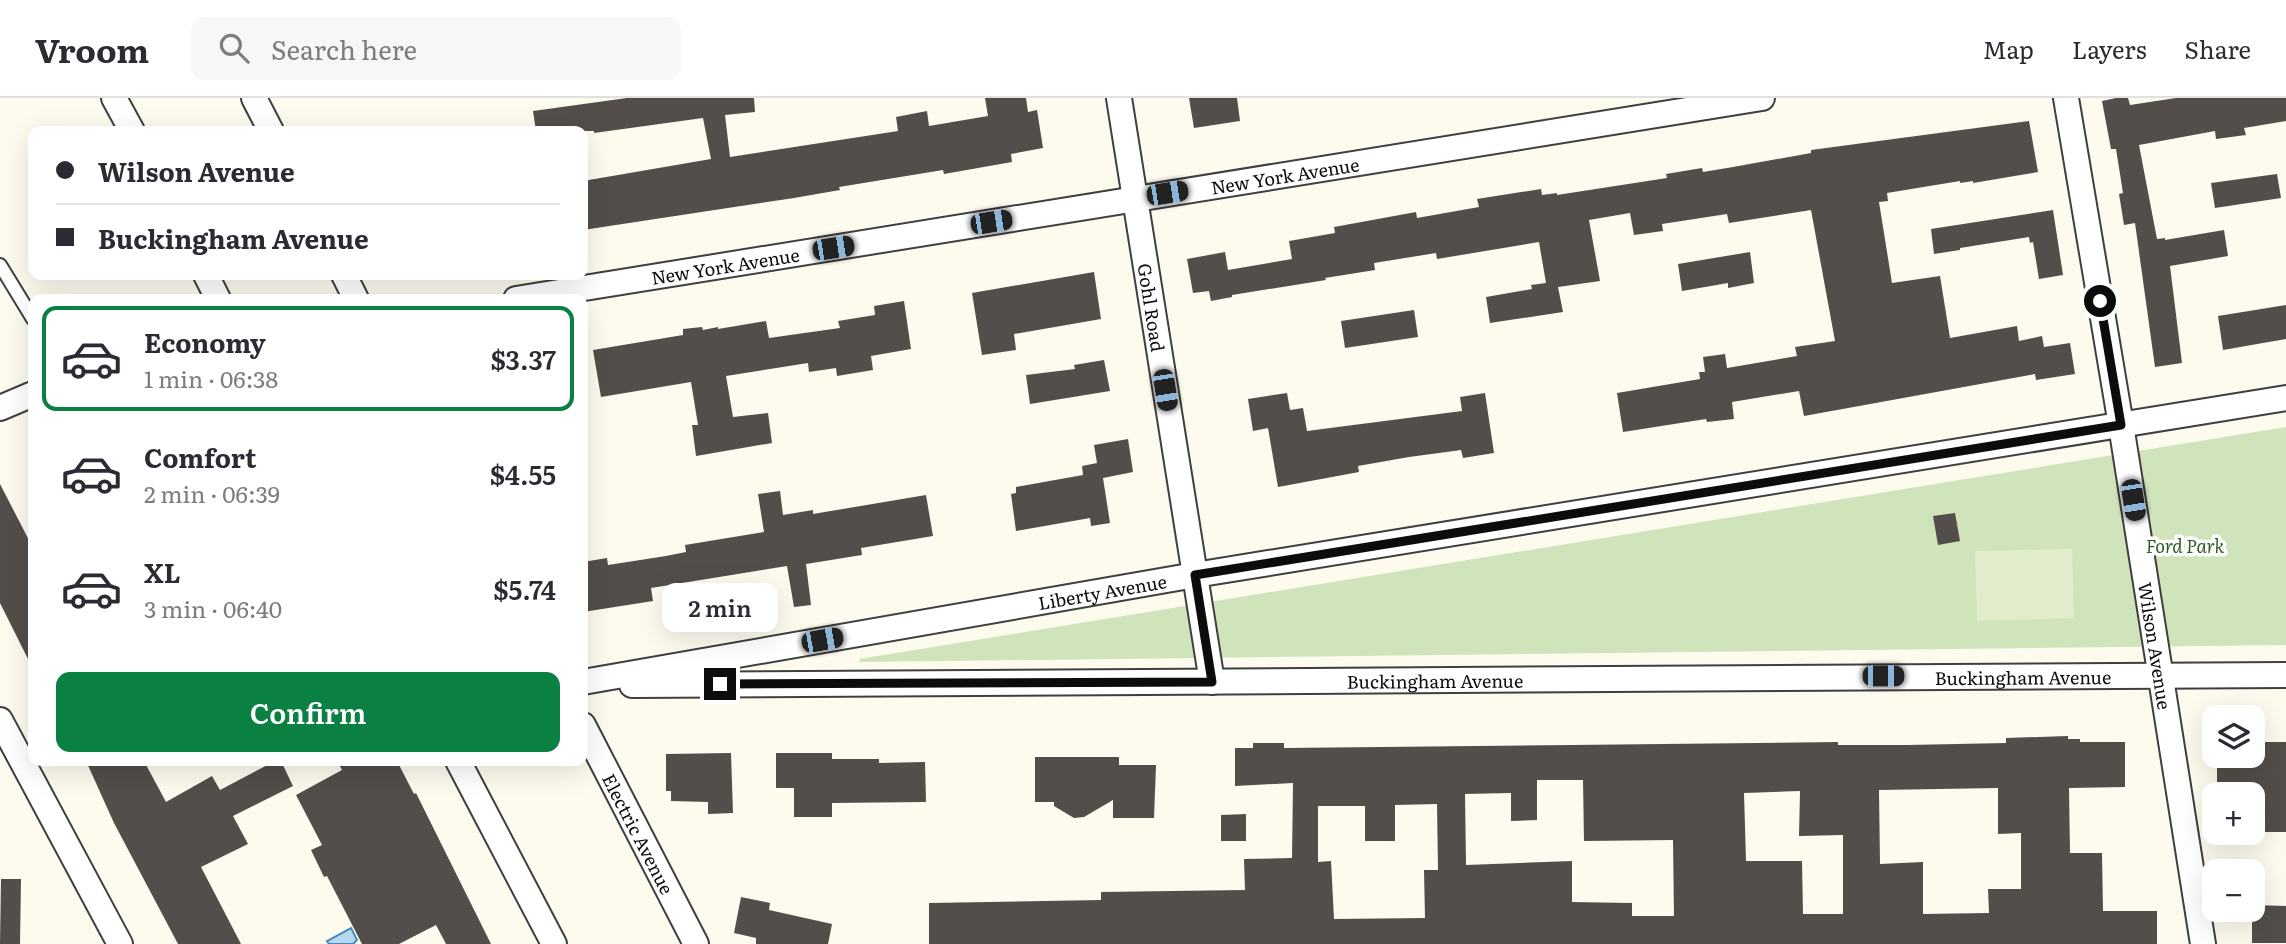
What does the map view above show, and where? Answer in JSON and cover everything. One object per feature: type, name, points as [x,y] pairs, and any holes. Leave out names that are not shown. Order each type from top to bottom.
[{"type":"street","points":[[114,98],[129,126]]},
{"type":"street","points":[[254,98],[268,126]]},
{"type":"street","name":"Gohl Road","points":[[1119,98],[1212,682]]},
{"type":"street","name":"New York Avenue","points":[[547,294],[1762,98]]},
{"type":"street","name":"Wilson Avenue","points":[[2066,98],[2203,944]]},
{"type":"street","points":[[0,408],[28,396]]},
{"type":"street","name":"Liberty Avenue","points":[[588,682],[1195,575],[2286,398]]},
{"type":"street","name":"Buckingham Avenue","points":[[588,683],[2286,675]]},
{"type":"street","points":[[0,720],[120,944]]},
{"type":"street","name":"Electric Avenue","points":[[588,735],[696,944]]},
{"type":"street","points":[[461,766],[554,944]]},
{"type":"lane","points":[[0,265],[28,311]]},
{"type":"green space","name":"Ford Park","points":[[2286,427],[2286,645],[860,662],[859,659]]},
{"type":"green space","points":[[2072,549],[2074,618],[1977,621],[1975,551]]},
{"type":"water","points":[[351,928],[357,940],[353,944],[329,944],[327,941]]},
{"type":"building","points":[[627,98],[754,98],[755,112],[725,115],[730,157],[898,131],[896,117],[927,111],[929,126],[988,116],[985,98],[1026,98],[1028,112],[1037,110],[1043,148],[1011,154],[1012,162],[944,174],[943,170],[839,187],[840,190],[794,198],[588,229],[588,180],[711,159],[703,118],[594,133],[588,131],[588,126],[535,126],[533,111]]},
{"type":"building","points":[[1189,98],[1237,98],[1240,121],[1194,128]]},
{"type":"building","points":[[2128,98],[2130,105],[2176,98],[2286,98],[2286,121],[2244,128],[2246,135],[2216,139],[2215,131],[2139,145],[2157,239],[2224,230],[2228,256],[2170,266],[2182,363],[2155,367],[2135,223],[2124,225],[2119,194],[2123,193],[2116,149],[2111,149],[2102,101]]},
{"type":"building","points":[[2029,121],[2038,172],[1887,193],[1888,201],[1879,202],[1892,283],[1940,276],[1950,338],[2017,326],[2019,341],[2042,336],[2044,347],[2070,343],[2075,374],[2036,380],[2035,374],[1804,416],[1799,391],[1732,402],[1734,419],[1707,422],[1706,419],[1623,432],[1617,393],[1700,379],[1699,372],[1705,372],[1703,357],[1725,354],[1727,368],[1797,356],[1795,347],[1835,341],[1811,210],[1729,223],[1727,214],[1662,224],[1663,231],[1634,235],[1630,213],[1589,220],[1600,281],[1558,287],[1563,312],[1490,323],[1486,297],[1532,289],[1531,285],[1546,283],[1539,242],[1437,259],[1436,253],[1374,263],[1375,270],[1211,301],[1209,291],[1193,293],[1187,259],[1225,252],[1228,270],[1292,259],[1289,241],[1335,233],[1334,227],[1416,212],[1417,218],[1479,207],[1477,199],[1541,189],[1542,195],[1557,195],[1667,178],[1666,174],[1702,168],[1703,172],[1733,167],[1811,153],[1811,150]]},
{"type":"building","points":[[2277,174],[2281,198],[2215,208],[2211,183]]},
{"type":"building","points":[[2053,210],[2063,275],[2039,279],[2033,242],[2030,243],[2029,237],[1934,254],[1931,229]]},
{"type":"building","points":[[1750,252],[1754,283],[1728,288],[1728,283],[1682,291],[1678,264]]},
{"type":"building","points":[[1094,272],[1101,319],[1014,334],[1016,350],[982,355],[972,293]]},
{"type":"building","points":[[904,301],[911,349],[871,356],[873,370],[837,376],[836,368],[809,372],[808,363],[726,376],[733,417],[768,413],[772,443],[696,456],[692,425],[698,425],[691,382],[601,397],[593,350],[683,335],[683,329],[718,329],[766,321],[769,338],[840,328],[838,321],[875,315],[874,306]]},
{"type":"building","points":[[2286,305],[2286,339],[2223,350],[2218,316]]},
{"type":"building","points":[[1414,310],[1418,337],[1345,348],[1341,321]]},
{"type":"building","points":[[1104,360],[1110,391],[1030,404],[1026,375],[1075,369],[1074,365]]},
{"type":"building","points":[[1287,393],[1290,410],[1303,408],[1307,431],[1462,411],[1460,397],[1485,393],[1494,453],[1463,458],[1461,450],[1409,457],[1358,466],[1359,472],[1278,487],[1268,428],[1253,431],[1248,399]]},
{"type":"building","points":[[1128,439],[1133,472],[1103,478],[1110,523],[1091,526],[1090,518],[1016,531],[1011,494],[1016,493],[1016,487],[1083,475],[1082,466],[1097,463],[1094,445]]},
{"type":"building","points":[[0,484],[28,538],[28,659],[0,603]]},
{"type":"building","points":[[780,491],[783,515],[813,510],[813,514],[926,495],[933,536],[861,548],[862,555],[806,564],[811,605],[794,607],[787,566],[651,588],[653,601],[588,611],[588,561],[607,558],[608,565],[666,556],[686,552],[685,545],[764,532],[758,494]]},
{"type":"building","points":[[1955,513],[1960,541],[1938,545],[1933,516]]},
{"type":"building","points":[[2068,736],[2068,739],[2080,739],[2080,742],[2125,742],[2125,787],[2069,788],[2070,853],[2102,853],[2103,911],[2157,911],[2157,944],[929,944],[929,903],[1101,900],[1101,892],[1245,890],[1244,859],[1292,858],[1293,783],[1235,786],[1235,748],[1253,748],[1253,743],[1284,743],[1284,748],[1838,742],[1838,745],[1907,745],[2006,743],[2006,738]],"holes":[[[1537,780],[1583,780],[1584,841],[1673,840],[1674,916],[1632,916],[1632,903],[1572,902],[1572,861],[1466,865],[1465,794],[1511,793],[1511,821],[1537,820]],[[1998,788],[1998,834],[2021,833],[2021,889],[1988,889],[1989,913],[1923,914],[1923,862],[1880,864],[1879,790]],[[1800,791],[1799,836],[1843,835],[1843,914],[1803,914],[1802,861],[1746,861],[1744,793]],[[1437,804],[1438,870],[1424,870],[1425,918],[1334,919],[1331,861],[1318,862],[1318,806],[1365,806],[1365,841],[1395,841],[1395,805]]]},
{"type":"building","points":[[2265,742],[2286,742],[2286,832],[2265,832],[2265,782],[2217,782],[2217,768],[2265,768]]},
{"type":"building","points":[[731,753],[733,813],[708,814],[708,802],[671,801],[671,791],[666,791],[666,754]]},
{"type":"building","points":[[776,753],[832,753],[832,759],[879,759],[879,763],[925,762],[926,802],[832,803],[832,817],[794,817],[794,788],[776,788]]},
{"type":"building","points":[[1035,757],[1119,757],[1119,765],[1156,765],[1154,818],[1113,818],[1113,800],[1084,817],[1074,818],[1054,806],[1054,802],[1035,802]]},
{"type":"building","points":[[88,766],[147,766],[166,802],[212,776],[220,790],[266,766],[283,766],[293,786],[233,816],[248,844],[201,867],[241,944],[178,944],[114,823]]},
{"type":"building","points":[[340,766],[400,766],[414,794],[416,793],[491,944],[446,944],[436,925],[399,944],[362,944],[311,850],[322,845],[296,795],[342,770]]},
{"type":"building","points":[[1246,814],[1246,841],[1221,841],[1221,815]]},
{"type":"building","points":[[1,879],[21,879],[20,944],[0,944]]},
{"type":"building","points":[[741,897],[770,903],[769,910],[832,924],[828,944],[756,944],[756,938],[734,933]]},
{"type":"building","points":[[2265,905],[2286,906],[2286,943],[2252,943],[2252,922],[2265,922]]},
{"type":"route","points":[[720,684],[1212,682],[1195,575],[2121,425],[2100,301]]}]
